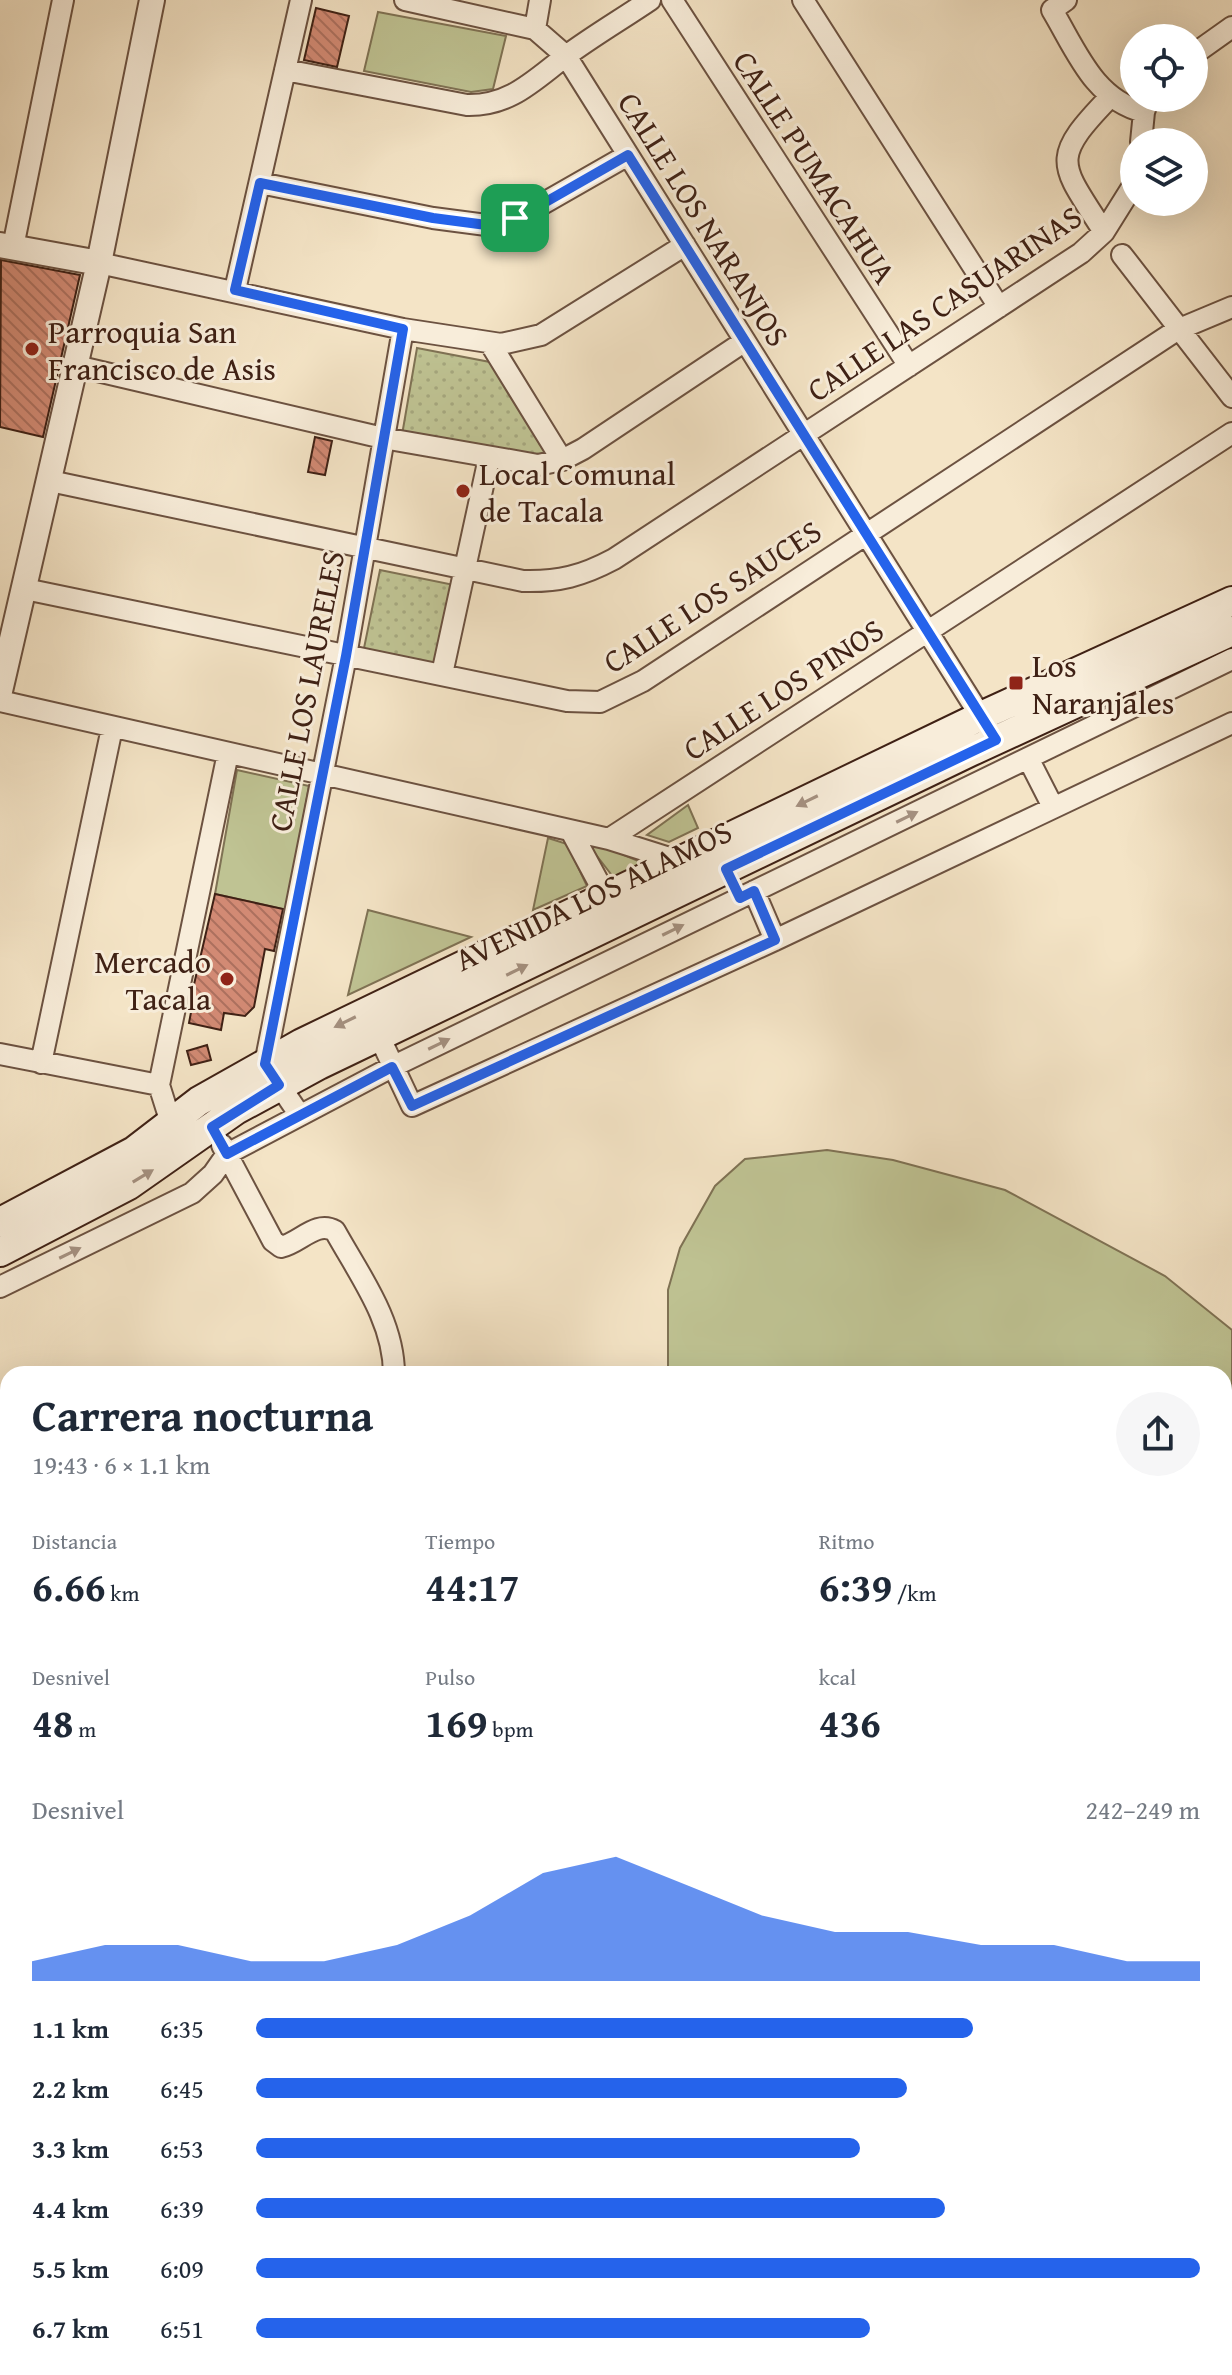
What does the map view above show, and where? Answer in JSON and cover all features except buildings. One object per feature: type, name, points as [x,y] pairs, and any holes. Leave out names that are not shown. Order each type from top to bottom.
[{"type":"main road","name":"AVENIDA LOS ALAMOS","points":[[0,1222],[134,1151],[199,1101],[379,1036],[720,858],[988,728],[1232,601]]},
{"type":"main road","name":"AVENIDA LOS ALAMOS","points":[[988,728],[1232,631]]},
{"type":"main road","name":"AVENIDA LOS ALAMOS","points":[[0,1252],[129,1185],[212,1127],[272,1074],[368,1010],[682,862],[720,858]]},
{"type":"street","points":[[63,0],[6,246],[235,290],[403,329],[501,344],[541,335],[685,245]]},
{"type":"street","points":[[0,691],[7,636],[25,589],[50,481],[99,263],[152,0]]},
{"type":"street","points":[[235,290],[301,0]]},
{"type":"street","points":[[405,0],[535,29],[540,0]]},
{"type":"street","points":[[285,70],[482,105],[521,93],[566,56],[650,0]]},
{"type":"street","name":"CALLE PUMACAHUA","points":[[672,0],[909,366]]},
{"type":"street","points":[[803,0],[999,307]]},
{"type":"street","points":[[1066,0],[1052,10],[1095,81],[1109,98],[1120,100]]},
{"type":"street","points":[[1208,44],[1232,27]]},
{"type":"street","name":"CALLE LOS NARANJOS","points":[[535,29],[566,56],[988,728]]},
{"type":"street","points":[[1104,232],[1067,169],[1067,150],[1075,133],[1109,98]]},
{"type":"street","points":[[260,183],[433,218],[494,226],[537,207],[628,155]]},
{"type":"street","name":"CALLE LAS CASUARINAS","points":[[50,481],[523,581],[560,582],[588,573],[1081,253],[1104,232],[1120,206]]},
{"type":"street","points":[[1122,255],[1177,330],[1232,397]]},
{"type":"street","name":"CALLE LOS SAUCES","points":[[25,589],[567,701],[600,702],[632,687],[1177,330],[1231,309]]},
{"type":"street","name":"CALLE LOS LAURELES","points":[[272,1074],[321,776],[346,656],[403,329]]},
{"type":"street","points":[[76,366],[383,438],[538,465],[562,460],[745,341]]},
{"type":"street","points":[[490,343],[562,460]]},
{"type":"street","name":"CALLE LOS PINOS","points":[[609,839],[1232,433]]},
{"type":"street","points":[[442,674],[489,458]]},
{"type":"street","points":[[0,1287],[192,1193],[213,1174],[227,1154],[299,1114],[1232,659]]},
{"type":"street","points":[[0,701],[609,839],[682,862]]},
{"type":"street","points":[[379,1036],[412,1106],[775,940],[1232,723]]},
{"type":"street","points":[[41,1063],[112,728]]},
{"type":"street","points":[[171,1123],[159,1085],[228,753]]},
{"type":"street","points":[[1028,758],[1053,807]]},
{"type":"street","points":[[571,831],[607,898]]},
{"type":"street","points":[[720,858],[775,940]]},
{"type":"street","points":[[0,1054],[159,1085]]},
{"type":"street","points":[[272,1074],[299,1114]]},
{"type":"street","points":[[199,1101],[273,1241],[281,1247],[291,1245],[318,1227],[328,1226],[335,1231],[382,1315],[394,1351],[394,1366]]},
{"type":"green space","points":[[378,12],[506,36],[493,89],[471,92],[364,71]]},
{"type":"green space","points":[[417,348],[495,363],[549,454],[537,456],[402,435]]},
{"type":"green space","points":[[380,570],[454,585],[437,668],[363,653]]},
{"type":"green space","points":[[237,770],[309,786],[287,910],[215,894]]},
{"type":"green space","points":[[688,805],[698,828],[669,842],[647,835]]},
{"type":"green space","points":[[548,838],[567,844],[587,886],[533,910]]},
{"type":"green space","points":[[598,844],[643,863],[614,878],[590,847]]},
{"type":"green space","points":[[368,910],[471,937],[348,995]]},
{"type":"green space","points":[[827,1150],[893,1160],[1005,1190],[1165,1276],[1232,1330],[1232,1366],[668,1366],[668,1290],[680,1248],[715,1186],[745,1159]]},
{"type":"place","name":"Parroquia San Francisco de Asis","points":[[32,349]]},
{"type":"place","name":"Local Comunal de Tacala","points":[[463,491]]},
{"type":"place","name":"Los Naranjales","points":[[1016,683]]},
{"type":"place","name":"Mercado Tacala","points":[[227,979]]},
{"type":"route","points":[[628,155],[996,740],[726,869],[740,898],[754,891],[775,940],[412,1106],[392,1067],[227,1154],[212,1127],[279,1085],[265,1064],[346,656],[403,329],[235,290],[260,183],[433,218],[494,226],[515,218],[628,155]]}]
